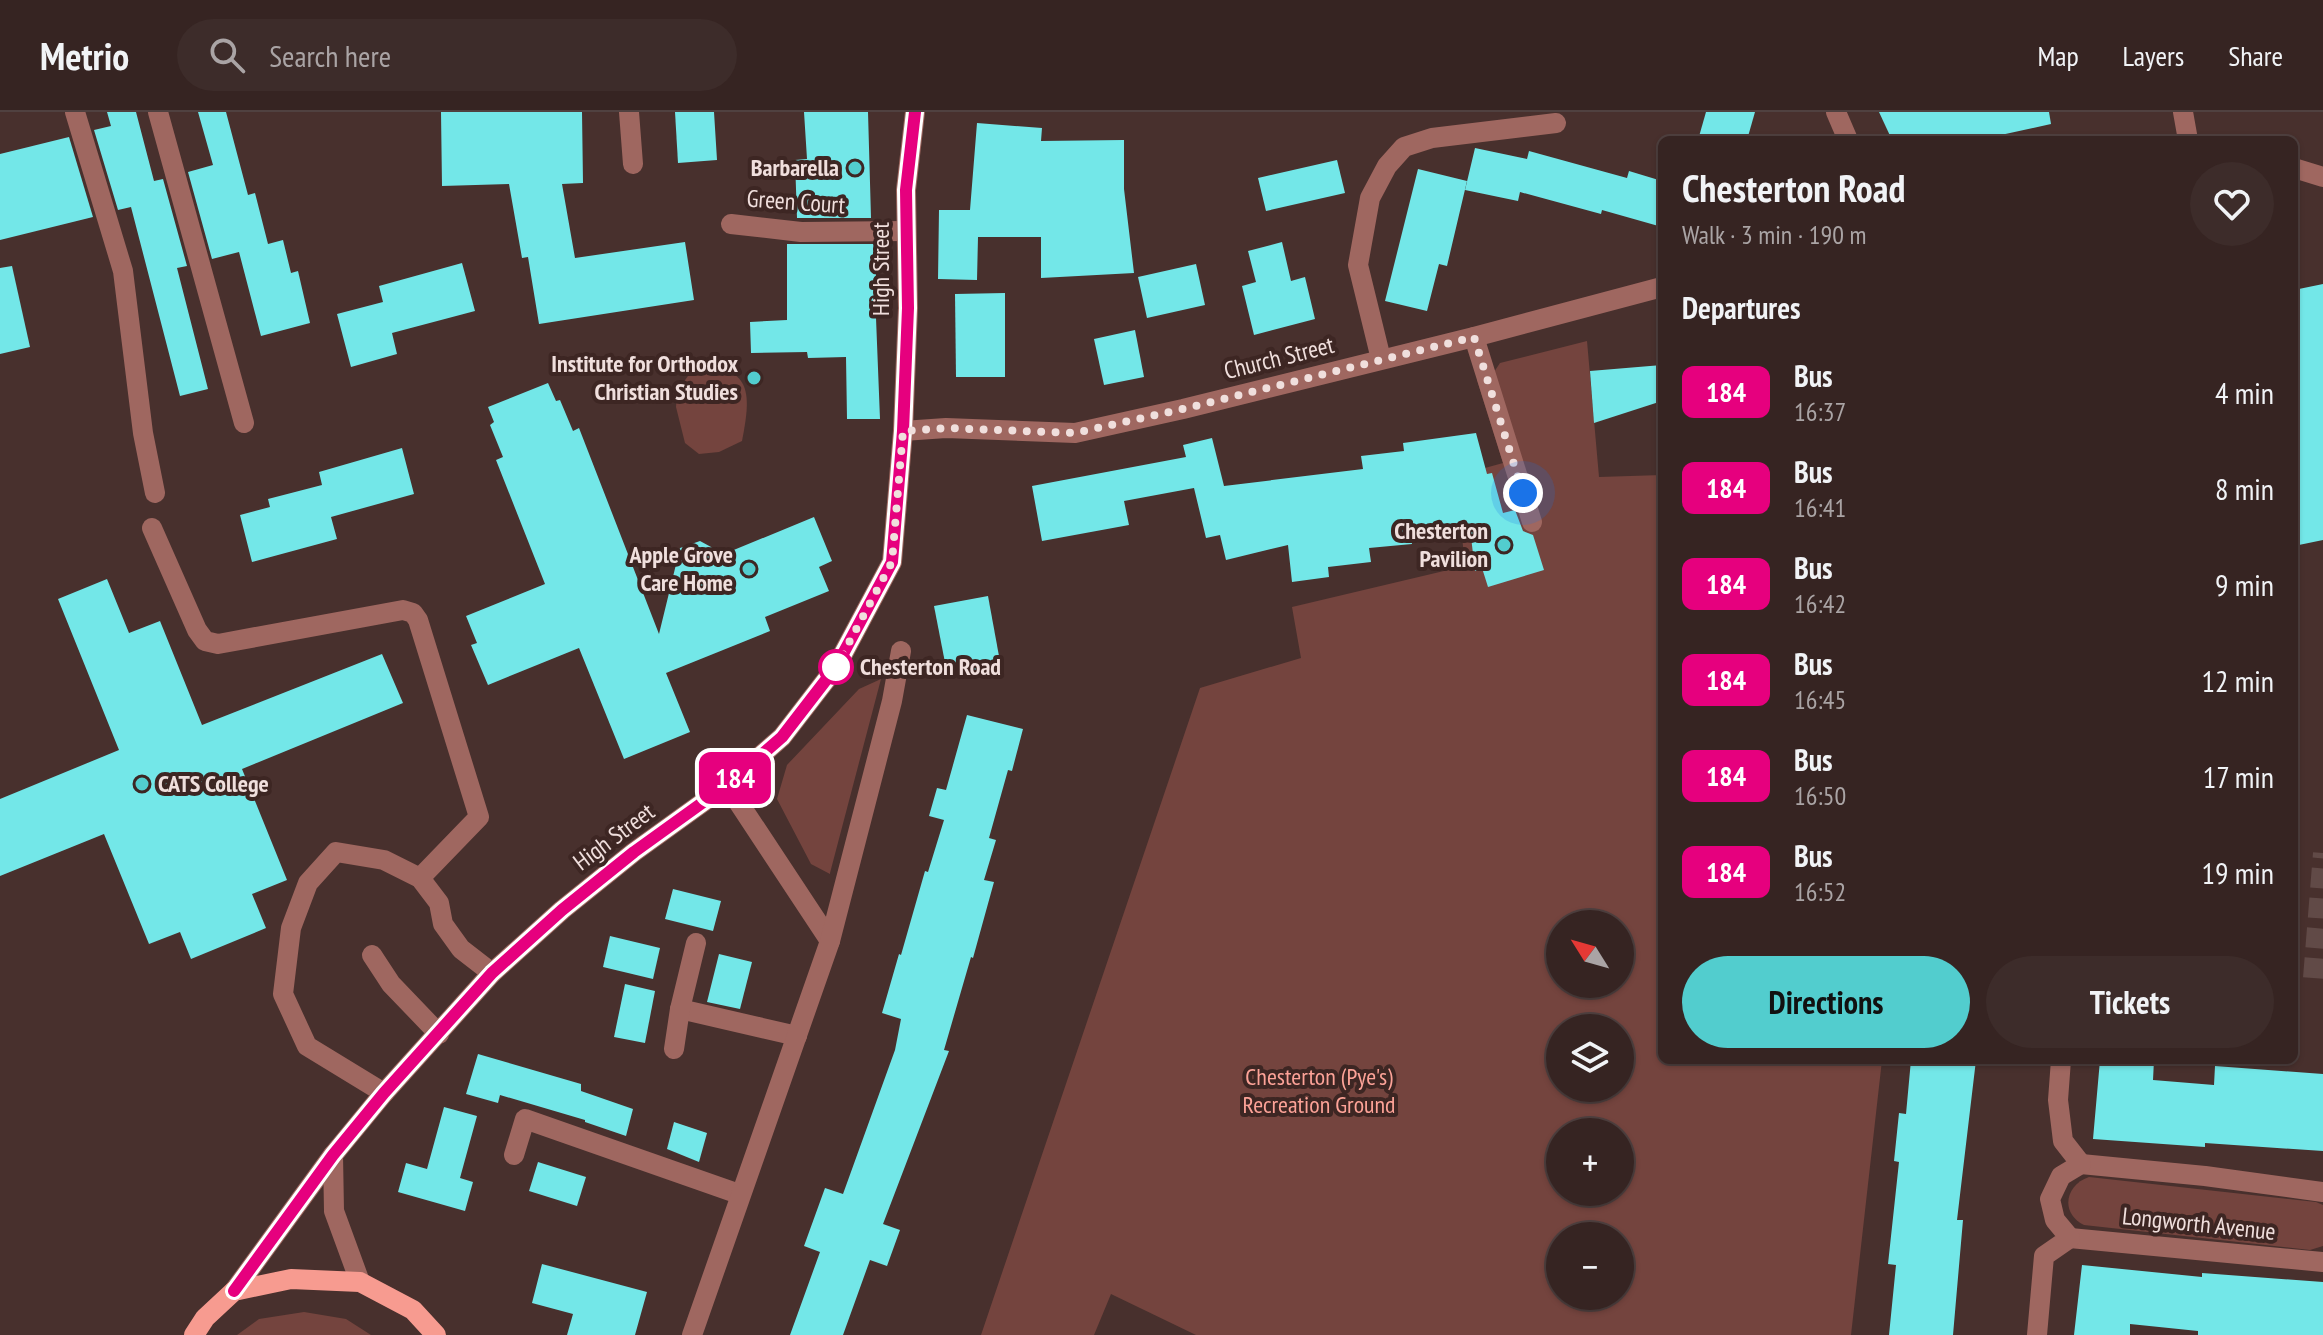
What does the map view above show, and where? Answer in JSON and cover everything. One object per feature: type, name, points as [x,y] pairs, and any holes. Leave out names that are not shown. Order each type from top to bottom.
[{"type":"main road","points":[[194,1335],[205,1318],[234,1291],[291,1279],[360,1282],[413,1310],[436,1335]]},
{"type":"street","points":[[75,112],[123,271],[143,433],[155,493]]},
{"type":"street","points":[[158,112],[244,423]]},
{"type":"street","points":[[629,112],[633,164]]},
{"type":"street","name":"High Street","points":[[234,1291],[333,1155],[492,973],[562,910],[634,852],[727,785],[782,737],[836,667],[892,562],[903,431],[908,308],[906,190],[915,112]]},
{"type":"street","points":[[1836,112],[1846,136]]},
{"type":"street","points":[[2183,112],[2187,136]]},
{"type":"street","points":[[1381,359],[1358,265],[1370,198],[1387,166],[1404,147],[1432,138],[1556,123]]},
{"type":"street","points":[[2298,169],[2323,177]]},
{"type":"street","name":"Green Court","points":[[731,224],[801,232],[906,231]]},
{"type":"street","name":"Church Street","points":[[903,431],[946,428],[1075,433],[1474,337],[1658,288]]},
{"type":"street","points":[[1474,337],[1532,522]]},
{"type":"street","points":[[152,528],[197,630],[205,641],[218,644],[403,610],[413,613],[418,620],[479,817],[420,878]]},
{"type":"street","points":[[692,1335],[830,941],[892,701],[901,651]]},
{"type":"street","points":[[727,785],[830,941]]},
{"type":"street","points":[[384,1093],[307,1046],[283,994],[291,928],[308,883],[336,852],[384,860],[420,878],[439,903],[443,924],[461,949],[492,973]]},
{"type":"street","points":[[674,1049],[696,943]]},
{"type":"street","points":[[372,955],[391,984],[439,1034]]},
{"type":"street","points":[[680,1009],[797,1036]]},
{"type":"street","points":[[2037,1335],[2044,1256],[2070,1238],[2055,1220],[2050,1199],[2061,1176],[2081,1164],[2063,1141],[2058,1100],[2061,1064]]},
{"type":"street","points":[[514,1155],[525,1119],[739,1194]]},
{"type":"street","points":[[333,1155],[334,1211],[360,1282]]},
{"type":"street","name":"Longworth Avenue","points":[[2081,1164],[2323,1192]]},
{"type":"street","name":"Longworth Avenue","points":[[2070,1238],[2323,1262]]},
{"type":"green space","name":"Chesterton (Pye's) Recreation Ground","points":[[1587,341],[1599,477],[1658,475],[1658,1064],[1882,1064],[1851,1335],[1196,1335],[1111,1294],[1094,1335],[981,1335],[1200,688],[1301,658],[1292,607],[1465,566],[1456,476],[1503,463],[1477,380],[1492,375],[1500,363]]},
{"type":"green space","points":[[704,369],[733,374],[741,381],[747,401],[742,441],[719,452],[699,454],[685,443],[676,407],[677,392],[690,373]]},
{"type":"green space","points":[[881,679],[830,874],[811,864],[777,799],[787,765],[859,689]]},
{"type":"green space","points":[[2089,1177],[2316,1202],[2323,1205],[2323,1246],[2310,1250],[2084,1225],[2071,1214],[2068,1200],[2075,1186]]},
{"type":"green space","points":[[304,1312],[346,1319],[371,1335],[237,1335],[259,1319]]},
{"type":"building","points":[[107,112],[136,112],[154,181],[163,179],[187,266],[177,268],[208,389],[180,396],[131,207],[118,210],[94,130],[111,126]]},
{"type":"building","points":[[198,112],[226,112],[248,195],[255,193],[268,244],[283,240],[291,273],[298,271],[310,323],[261,336],[239,252],[212,259],[188,172],[213,165]]},
{"type":"building","points":[[441,112],[582,112],[583,183],[562,184],[575,258],[685,242],[694,300],[539,324],[528,257],[522,258],[509,184],[442,186]]},
{"type":"building","points":[[675,112],[714,112],[717,160],[678,163]]},
{"type":"building","points":[[804,112],[868,112],[871,218],[797,218],[795,160],[807,159]]},
{"type":"building","points":[[1706,112],[1755,112],[1748,136],[1699,136]]},
{"type":"building","points":[[1879,112],[2049,112],[2051,124],[1996,136],[1890,136]]},
{"type":"building","points":[[977,123],[1042,128],[1041,141],[1124,140],[1124,189],[1134,273],[1041,278],[1041,237],[978,237],[977,280],[938,279],[939,210],[970,210]]},
{"type":"building","points":[[69,137],[93,217],[0,240],[0,154]]},
{"type":"building","points":[[1475,148],[1527,159],[1529,151],[1627,178],[1629,171],[1658,180],[1658,226],[1520,192],[1518,201],[1465,190]]},
{"type":"building","points":[[1337,160],[1345,193],[1266,211],[1258,178]]},
{"type":"building","points":[[1418,169],[1467,181],[1447,266],[1439,264],[1427,311],[1385,301]]},
{"type":"building","points":[[1282,242],[1291,281],[1305,277],[1315,319],[1254,335],[1242,286],[1256,282],[1248,251]]},
{"type":"building","points":[[787,244],[876,244],[880,419],[847,419],[846,357],[808,358],[807,352],[751,353],[750,322],[787,320]]},
{"type":"building","points":[[462,263],[475,311],[392,333],[397,354],[351,367],[337,314],[383,302],[379,286]]},
{"type":"building","points":[[1196,264],[1205,305],[1147,318],[1138,277]]},
{"type":"building","points":[[12,266],[30,347],[0,354],[0,268]]},
{"type":"building","points":[[2323,284],[2323,540],[2298,545],[2298,289]]},
{"type":"building","points":[[1005,293],[1005,377],[956,377],[955,294]]},
{"type":"building","points":[[1135,330],[1144,377],[1104,385],[1094,339]]},
{"type":"building","points":[[1658,365],[1658,402],[1594,423],[1590,371]]},
{"type":"building","name":"Apple Grove Care Home","points":[[548,383],[556,401],[560,400],[573,431],[579,428],[659,634],[680,548],[700,541],[724,554],[814,517],[832,561],[819,567],[829,591],[765,617],[770,631],[666,673],[690,732],[624,759],[579,648],[488,685],[471,645],[477,643],[466,616],[545,584],[496,460],[503,457],[490,425],[494,422],[488,407]]},
{"type":"building","points":[[1476,433],[1487,474],[1492,473],[1503,513],[1515,510],[1523,531],[1533,535],[1544,570],[1488,587],[1482,568],[1475,571],[1470,528],[1411,535],[1412,544],[1369,548],[1371,562],[1328,567],[1329,577],[1292,582],[1288,545],[1226,560],[1220,535],[1206,538],[1194,488],[1124,501],[1129,525],[1042,541],[1032,486],[1186,457],[1183,445],[1212,438],[1224,486],[1363,469],[1361,456],[1404,451],[1403,443]]},
{"type":"building","points":[[402,448],[414,494],[331,517],[337,539],[252,562],[240,515],[270,507],[268,499],[322,485],[319,472]]},
{"type":"building","name":"CATS College","points":[[107,579],[129,633],[160,621],[202,725],[382,654],[403,703],[242,769],[287,880],[252,894],[266,928],[191,959],[180,932],[149,944],[104,834],[0,876],[0,799],[119,750],[58,599]]},
{"type":"building","points":[[988,596],[1001,667],[948,678],[934,606]]},
{"type":"building","points":[[967,715],[1023,729],[989,838],[996,840],[984,880],[994,882],[944,1050],[949,1051],[883,1224],[900,1230],[887,1266],[870,1260],[843,1335],[790,1335],[820,1252],[804,1246],[825,1188],[843,1194],[895,1050],[901,1019],[882,1013],[925,871],[928,872],[944,820],[929,816],[937,788],[946,790]]},
{"type":"building","points":[[673,889],[721,901],[713,931],[665,919]]},
{"type":"building","points":[[610,936],[660,948],[653,979],[603,967]]},
{"type":"building","points":[[719,954],[752,962],[740,1009],[707,1002]]},
{"type":"building","points":[[625,984],[655,991],[645,1043],[614,1037]]},
{"type":"building","points":[[478,1054],[581,1084],[581,1091],[633,1109],[626,1136],[585,1120],[500,1095],[498,1103],[466,1094]]},
{"type":"building","points":[[1911,1064],[1976,1064],[1957,1220],[1963,1220],[1953,1335],[1889,1335],[1896,1265],[1888,1264],[1899,1162],[1894,1161],[1899,1113],[1906,1114]]},
{"type":"building","points":[[2100,1064],[2154,1064],[2153,1080],[2214,1085],[2215,1066],[2323,1074],[2323,1151],[2093,1139]]},
{"type":"building","points":[[444,1107],[477,1116],[460,1178],[473,1182],[465,1211],[398,1192],[406,1163],[427,1169]]},
{"type":"building","points":[[674,1122],[707,1133],[699,1162],[667,1149]]},
{"type":"building","points":[[538,1162],[586,1177],[577,1206],[529,1191]]},
{"type":"building","points":[[542,1264],[647,1292],[635,1335],[567,1335],[573,1314],[532,1303]]},
{"type":"building","points":[[2082,1265],[2202,1277],[2202,1273],[2323,1282],[2323,1335],[2198,1335],[2198,1331],[2130,1324],[2130,1335],[2074,1335]]},
{"type":"tunnel","points":[[2313,978],[2323,853]]},
{"type":"bus line","name":"184","points":[[234,1291],[333,1155],[492,973],[562,910],[634,852],[727,785],[782,737],[836,667],[892,562],[903,431],[908,308],[906,190],[915,112]]},
{"type":"place","name":"Barbarella","points":[[855,168]]},
{"type":"place","name":"Institute for Orthodox Christian Studies","points":[[754,378]]},
{"type":"place","name":"Chesterton Pavilion","points":[[1504,545]]},
{"type":"place","name":"Apple Grove Care Home","points":[[749,569]]},
{"type":"place","name":"Chesterton Road","points":[[836,667]]},
{"type":"place","name":"CATS College","points":[[142,784]]},
{"type":"route","points":[[836,667],[892,562],[903,431],[946,428],[1075,433],[1474,337],[1523,493]]}]
